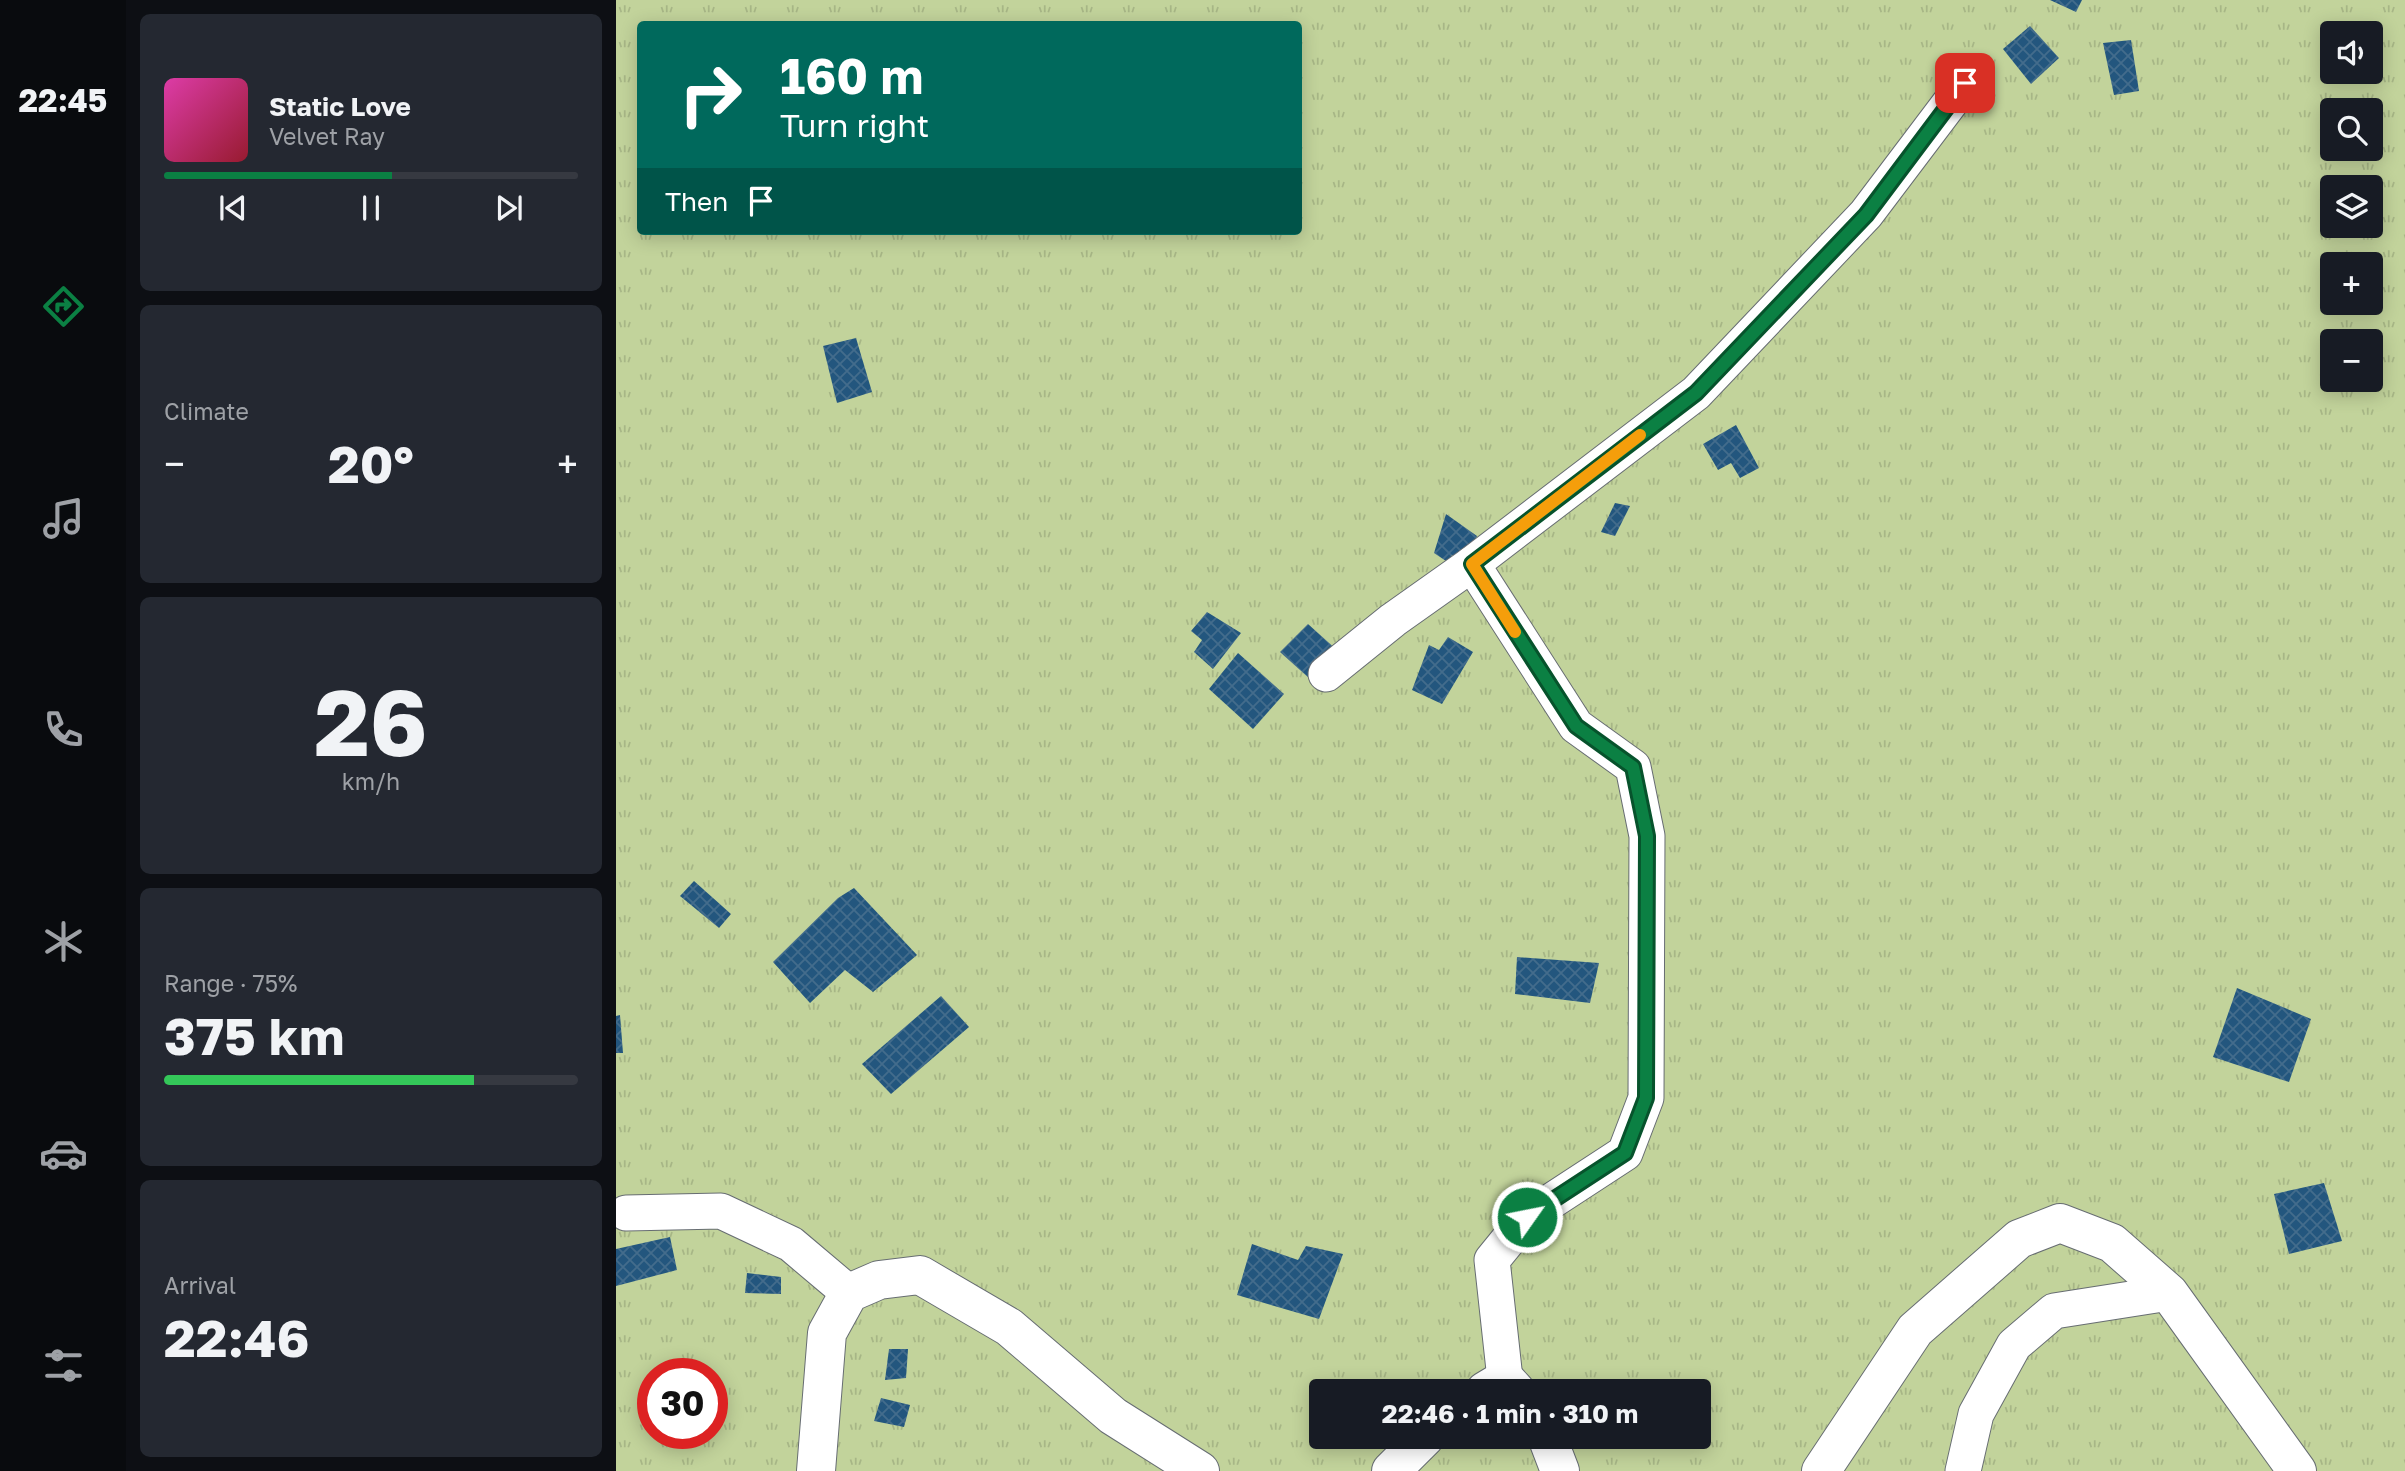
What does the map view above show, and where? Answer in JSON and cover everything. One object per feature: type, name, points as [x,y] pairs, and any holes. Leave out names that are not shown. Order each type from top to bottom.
[{"type":"street","points":[[1326,674],[1393,620],[1472,564],[1696,393],[1866,215],[1965,83]]},
{"type":"street","points":[[1472,564],[1576,726],[1633,767],[1647,836],[1646,1098],[1625,1153],[1527,1217],[1492,1260],[1501,1379]]},
{"type":"street","points":[[626,1213],[721,1211],[791,1244],[849,1293]]},
{"type":"street","points":[[1821,1471],[1914,1330],[2019,1239],[2060,1223],[2112,1243],[2169,1293],[2297,1471]]},
{"type":"street","points":[[816,1471],[827,1333],[849,1293],[879,1279],[920,1275],[1009,1327],[1113,1416],[1200,1471]]},
{"type":"street","points":[[1963,1471],[1976,1414],[2014,1345],[2054,1311],[2169,1293]]},
{"type":"street","points":[[1391,1471],[1413,1449]]},
{"type":"street","points":[[1552,1449],[1560,1471]]},
{"type":"green space","points":[[616,0],[2405,0],[2405,1471],[616,1471]]},
{"type":"building","points":[[2050,0],[2082,0],[2076,12]]},
{"type":"building","points":[[2030,26],[2059,58],[2031,84],[2003,49]]},
{"type":"building","points":[[2131,40],[2139,91],[2114,95],[2103,43]]},
{"type":"building","points":[[856,338],[872,392],[837,403],[823,346]]},
{"type":"building","points":[[1736,425],[1759,468],[1740,478],[1731,463],[1718,470],[1703,444]]},
{"type":"building","points":[[1615,503],[1630,506],[1615,536],[1601,532]]},
{"type":"building","points":[[1446,514],[1477,536],[1465,561],[1452,555],[1449,563],[1434,553]]},
{"type":"building","points":[[1207,612],[1241,633],[1213,669],[1194,652],[1202,640],[1191,631]]},
{"type":"building","points":[[1308,624],[1338,651],[1310,679],[1280,652]]},
{"type":"building","points":[[1448,637],[1473,652],[1442,704],[1412,690],[1429,645],[1439,650]]},
{"type":"building","points":[[1238,653],[1284,694],[1253,729],[1209,689]]},
{"type":"building","points":[[694,881],[731,914],[719,928],[680,896]]},
{"type":"building","points":[[854,888],[917,955],[873,992],[845,970],[810,1003],[773,962],[838,898]]},
{"type":"building","points":[[1517,957],[1599,963],[1590,1003],[1515,994]]},
{"type":"building","points":[[2237,988],[2311,1019],[2289,1082],[2213,1057]]},
{"type":"building","points":[[941,996],[969,1027],[891,1094],[862,1064]]},
{"type":"building","points":[[620,1015],[623,1053],[616,1053],[616,1016]]},
{"type":"building","points":[[2324,1183],[2342,1241],[2289,1254],[2274,1194]]},
{"type":"building","points":[[670,1237],[677,1270],[616,1286],[616,1249]]},
{"type":"building","points":[[1252,1244],[1298,1260],[1306,1246],[1343,1254],[1319,1319],[1237,1295]]},
{"type":"building","points":[[747,1273],[781,1277],[781,1294],[745,1293]]},
{"type":"building","points":[[889,1349],[908,1349],[906,1378],[885,1380]]},
{"type":"building","points":[[881,1398],[910,1405],[904,1427],[874,1421]]},
{"type":"slow traffic","points":[[1515,632],[1472,564],[1640,435]]},
{"type":"route","points":[[1527,1217],[1625,1153],[1646,1098],[1647,836],[1633,767],[1576,726],[1472,564],[1696,393],[1866,215],[1965,83]]}]
